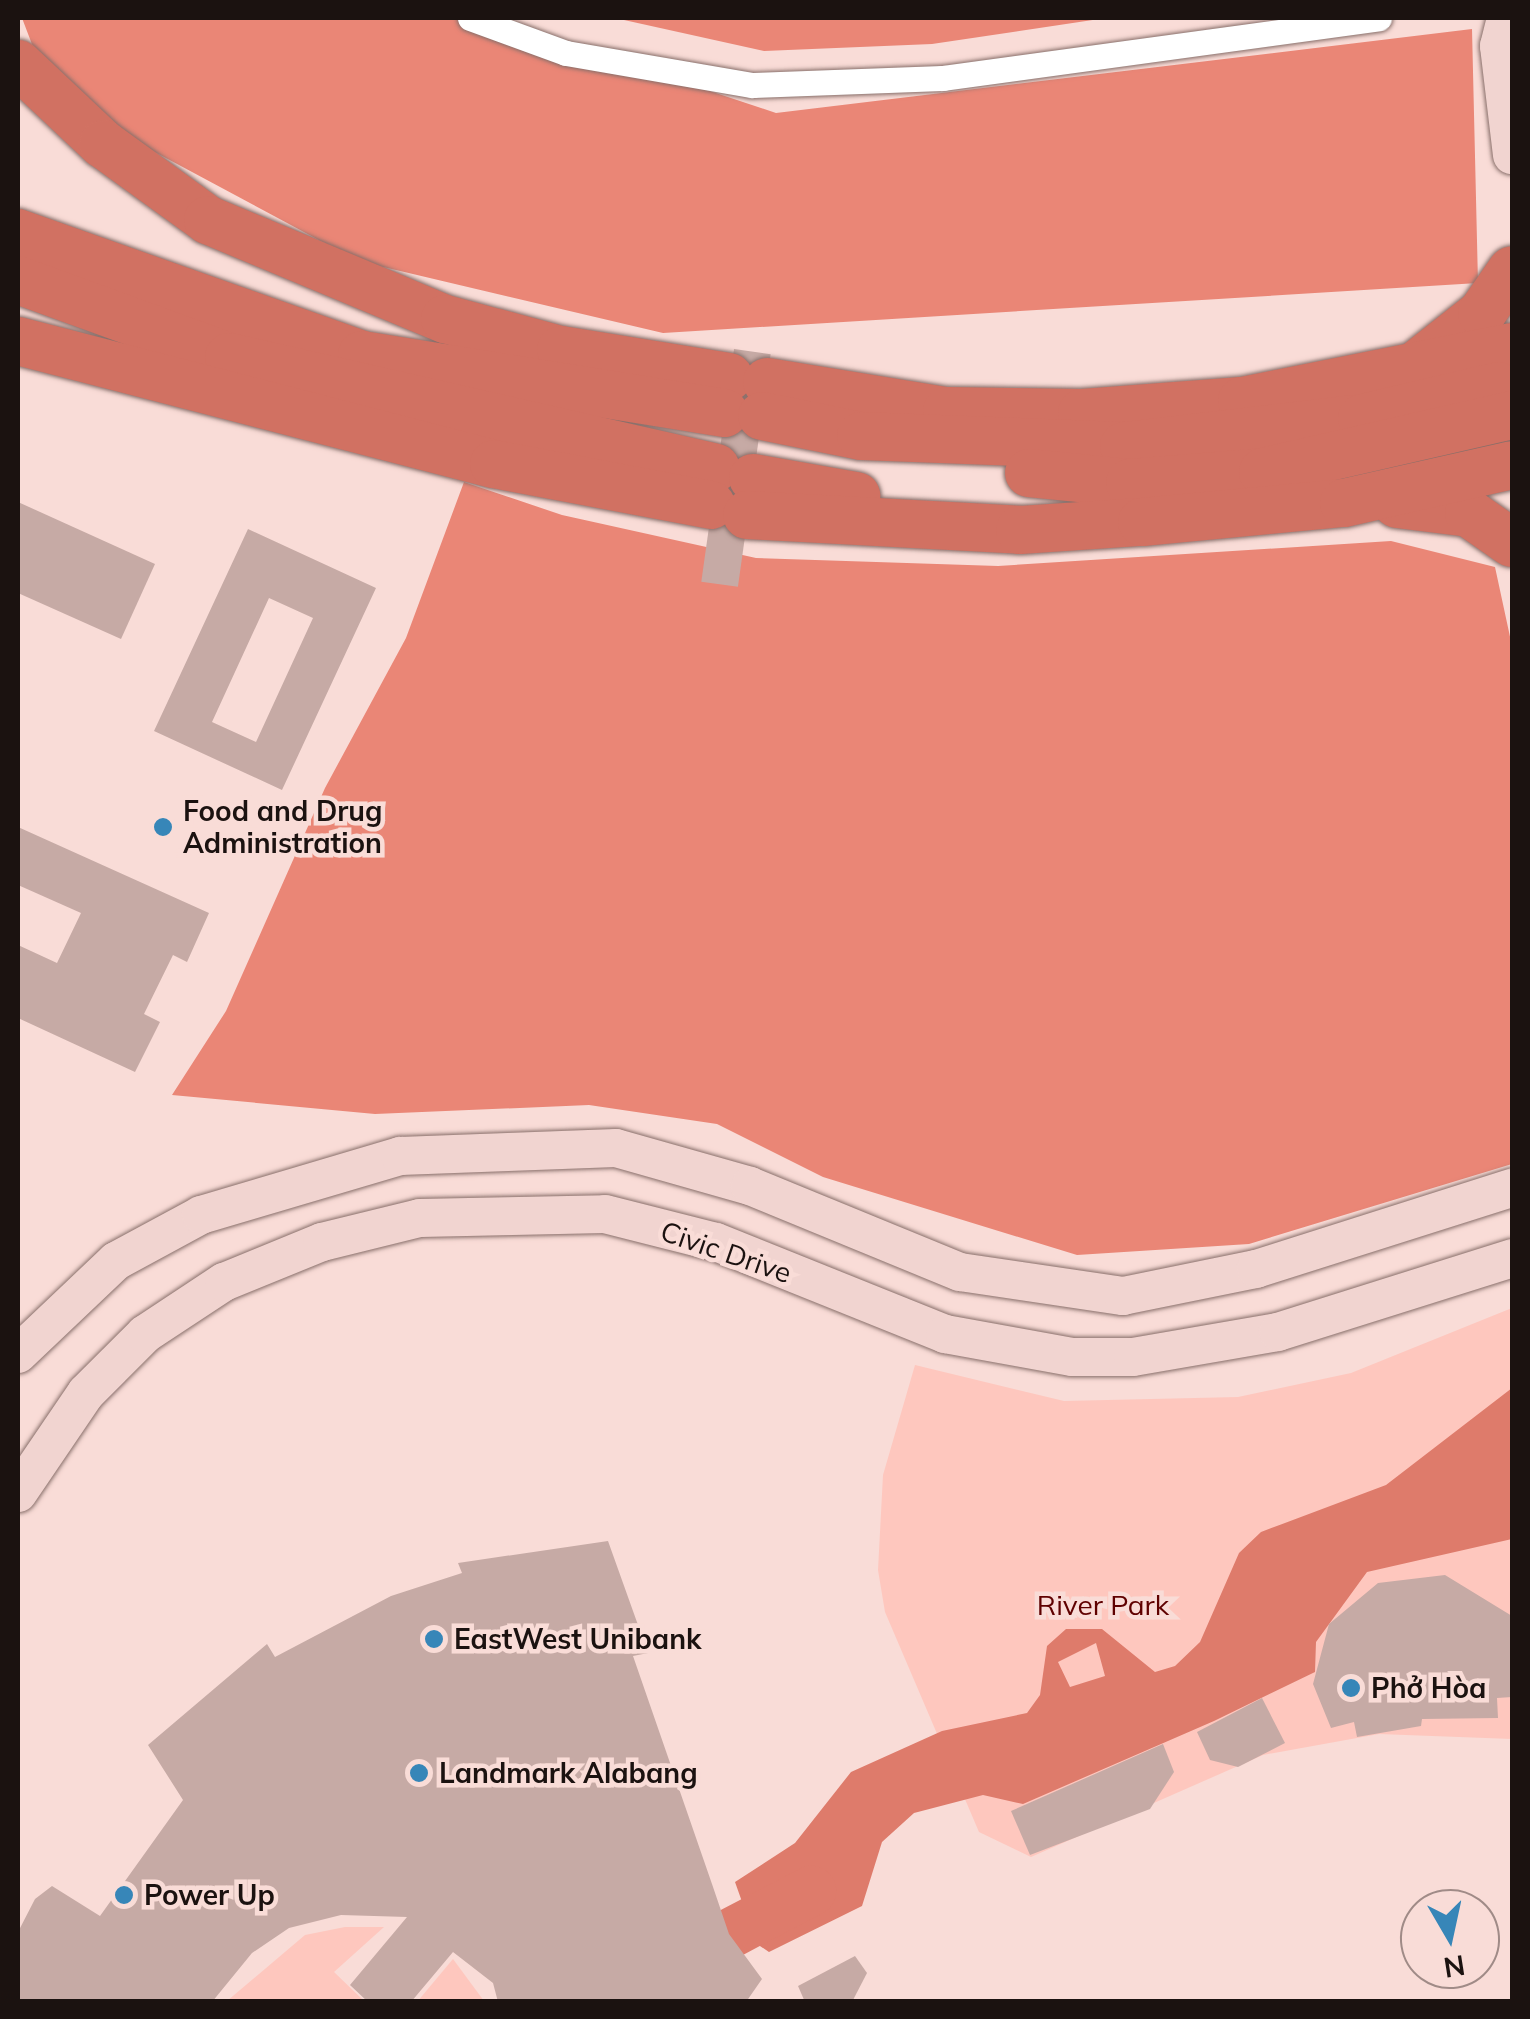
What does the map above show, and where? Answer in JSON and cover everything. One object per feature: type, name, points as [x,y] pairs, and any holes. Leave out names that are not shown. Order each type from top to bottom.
[{"type":"highway","points":[[18,64],[103,144],[208,220],[445,319],[746,397],[861,436],[1141,445],[1362,418],[1508,382]]},
{"type":"highway","points":[[18,233],[229,356]]},
{"type":"highway","points":[[1404,374],[1466,329],[1512,270]]},
{"type":"highway","points":[[18,280],[229,356],[732,491],[980,528],[1344,503],[1469,513],[1512,543]]},
{"type":"highway","points":[[18,342],[229,356],[362,355],[746,397],[947,410],[1082,413],[1242,401],[1404,374],[1508,382]]},
{"type":"highway","points":[[1344,503],[1512,465]]},
{"type":"main road","points":[[1506,18],[1499,46],[1512,155]]},
{"type":"main road","points":[[18,1354],[116,1260],[201,1215],[400,1156],[616,1148],[750,1186],[960,1272],[1123,1296],[1256,1269],[1512,1188]]},
{"type":"main road","name":"Civic Drive","points":[[18,1493],[86,1393],[145,1334],[224,1282],[322,1242],[420,1218],[605,1214],[716,1242],[945,1334],[1072,1357],[1133,1357],[1278,1332],[1512,1258]]},
{"type":"street","points":[[470,18],[566,54],[752,85],[943,78],[1379,18]]},
{"type":"green space","name":"River Park","points":[[1512,1308],[1512,1739],[1379,1734],[1263,1755],[1031,1857],[979,1832],[885,1612],[878,1570],[883,1475],[915,1365],[1064,1401],[1238,1397],[1351,1373]]},
{"type":"green space","points":[[345,1927],[384,1927],[334,1972],[364,2001],[227,2001],[305,1935]]},
{"type":"green space","points":[[453,1959],[484,2001],[417,2002]]},
{"type":"shaded area","points":[[22,18],[490,18],[776,113],[1472,29],[1478,283],[663,333],[358,261],[52,97]]},
{"type":"shaded area","points":[[615,18],[1106,18],[932,44],[764,51]]},
{"type":"shaded area","points":[[464,482],[562,515],[756,558],[998,566],[1391,541],[1495,567],[1512,646],[1512,1164],[1249,1244],[1077,1255],[823,1177],[717,1124],[589,1105],[375,1114],[172,1095],[226,1011],[325,788],[406,638]]},
{"type":"shaded area","points":[[1512,1388],[1512,1539],[1367,1572],[1316,1642],[1315,1672],[1214,1721],[1023,1804],[983,1795],[914,1813],[882,1842],[862,1906],[769,1952],[757,1944],[735,1882],[795,1843],[851,1772],[942,1731],[1027,1713],[1040,1695],[1047,1646],[1066,1629],[1102,1629],[1155,1672],[1175,1666],[1200,1642],[1239,1553],[1261,1532],[1386,1485]],"holes":[[[1096,1643],[1105,1676],[1070,1687],[1058,1662]]]},
{"type":"building","points":[[734,349],[771,354],[738,587],[701,582]]},
{"type":"building","points":[[18,502],[155,564],[121,639],[18,593]]},
{"type":"building","points":[[248,529],[376,588],[282,790],[154,731]],"holes":[[[269,598],[313,618],[256,742],[212,722]]]},
{"type":"building","points":[[18,827],[209,913],[187,962],[173,955],[144,1014],[160,1022],[135,1072],[18,1018],[18,945],[57,963],[81,913],[18,885]]},
{"type":"building","name":"Landmark Alabang","points":[[608,1541],[648,1653],[633,1656],[729,1934],[762,1979],[746,2002],[498,2002],[493,1983],[453,1952],[411,2002],[368,2002],[350,1985],[407,1917],[341,1915],[289,1928],[252,1953],[212,2002],[18,2002],[18,1932],[35,1899],[52,1886],[100,1916],[183,1800],[148,1745],[267,1644],[275,1657],[391,1596],[462,1573],[458,1563]]},
{"type":"building","points":[[1445,1575],[1512,1616],[1512,1697],[1497,1698],[1498,1718],[1422,1719],[1421,1726],[1357,1737],[1354,1722],[1331,1728],[1313,1684],[1329,1624],[1378,1583]]},
{"type":"building","points":[[1262,1698],[1285,1743],[1238,1767],[1210,1760],[1197,1732]]},
{"type":"building","points":[[1163,1744],[1174,1772],[1150,1809],[1030,1855],[1011,1811]]},
{"type":"building","points":[[855,1956],[867,1973],[852,2002],[805,2002],[798,1986]]},
{"type":"waterway","points":[[729,1934],[811,1891]]},
{"type":"place","name":"Food and Drug Administration","points":[[163,827]]},
{"type":"place","name":"EastWest Unibank","points":[[434,1639]]},
{"type":"place","name":"Phở Hòa","points":[[1351,1688]]},
{"type":"place","name":"Landmark Alabang","points":[[419,1773]]},
{"type":"place","name":"Power Up","points":[[124,1895]]}]
